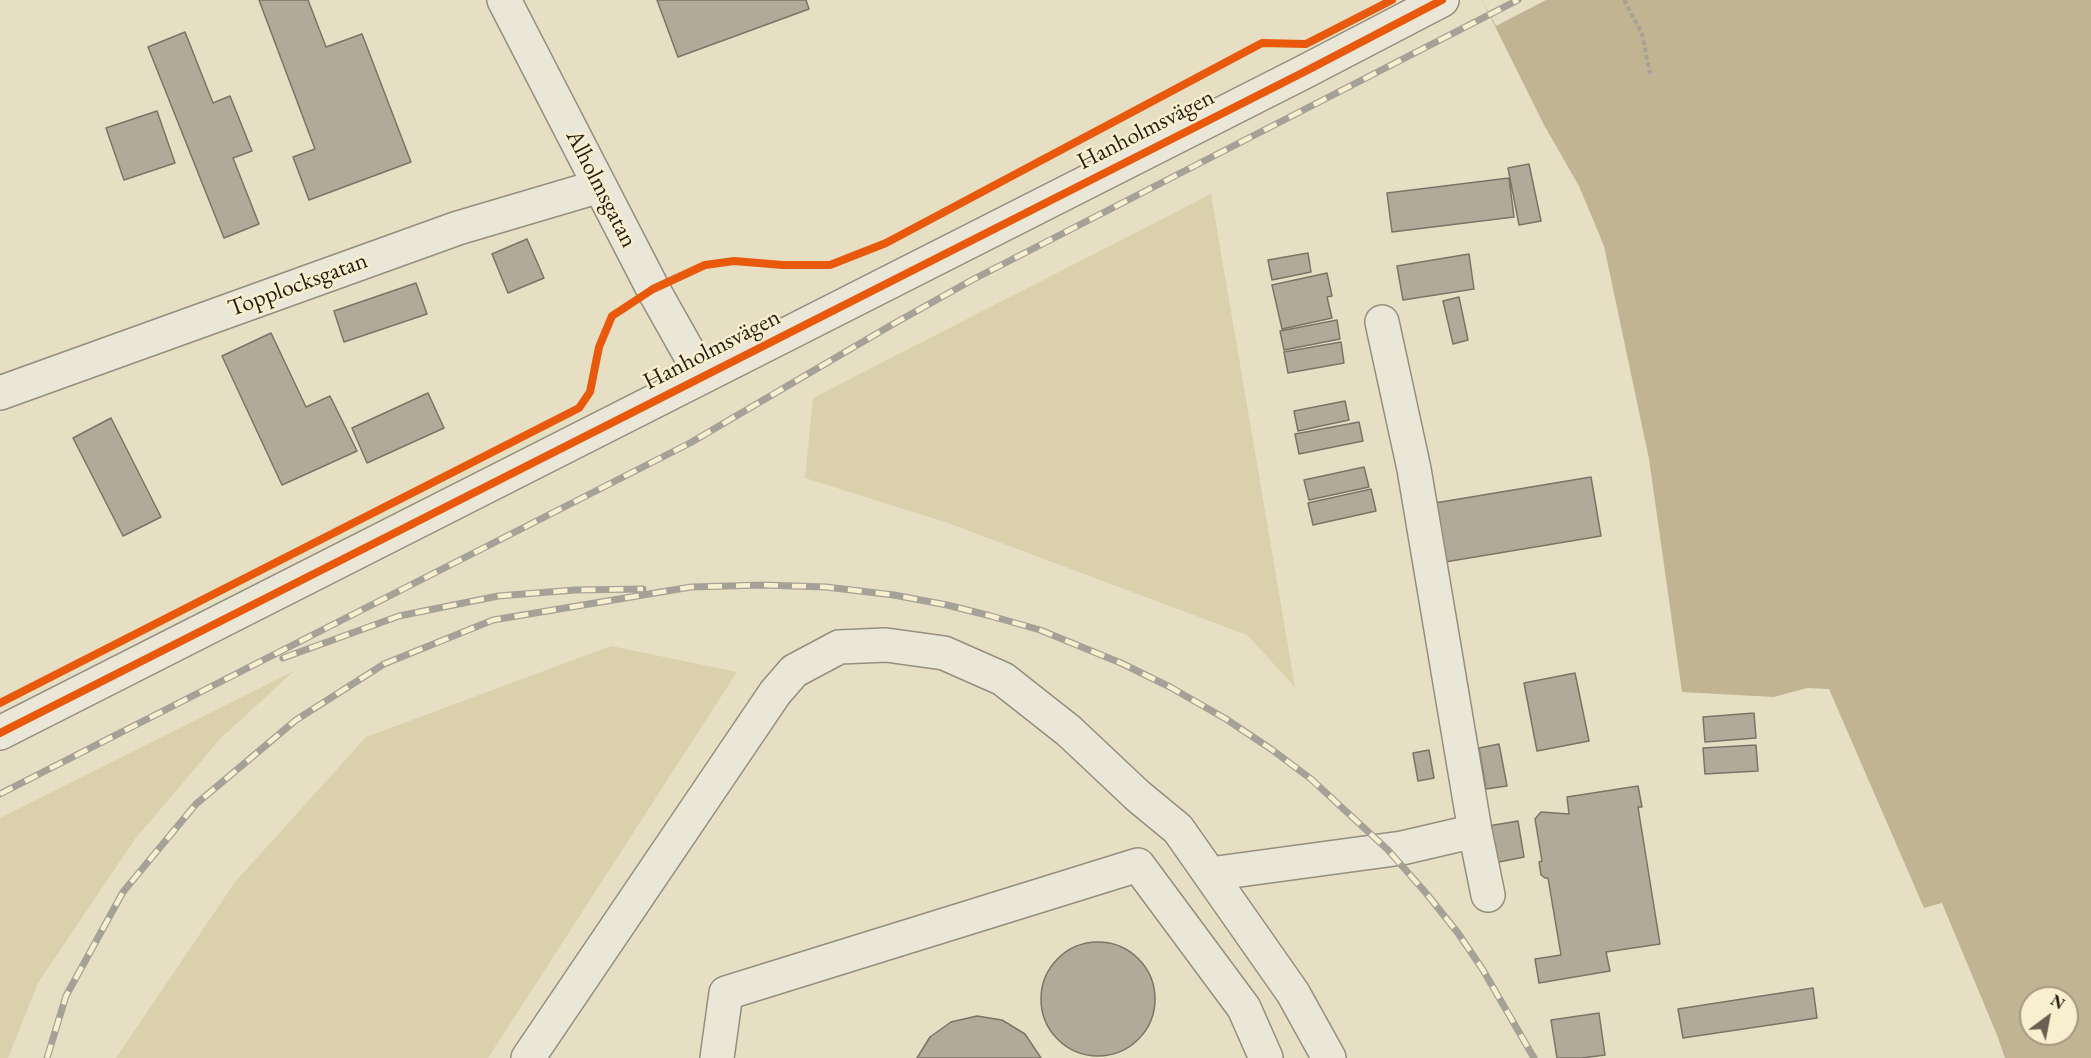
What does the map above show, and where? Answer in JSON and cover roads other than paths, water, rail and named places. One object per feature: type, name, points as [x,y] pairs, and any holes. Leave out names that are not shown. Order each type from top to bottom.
[{"type":"street","name":"Alholmsgatan","points":[[504,0],[653,289],[702,376]]},
{"type":"street","name":"Hanholmsvägen","points":[[0,733],[1442,0]]},
{"type":"street","name":"Topplocksgatan","points":[[0,393],[458,228],[600,186]]},
{"type":"street","points":[[1382,322],[1414,469],[1475,831],[1488,895]]},
{"type":"street","points":[[528,1058],[775,693],[794,671],[839,647],[886,645],[944,653],[1003,679],[1069,731],[1137,796],[1178,830],[1293,993],[1329,1058]]},
{"type":"street","points":[[1210,874],[1402,848],[1475,831]]},
{"type":"street","points":[[717,1058],[726,993],[1138,866],[1244,1008],[1266,1058]]},
{"type":"railway","points":[[0,794],[690,443],[972,280],[1518,0]]},
{"type":"railway","points":[[47,1058],[66,996],[123,892],[196,804],[296,720],[384,664],[493,620],[691,587],[763,585],[826,587],[894,595],[947,605],[1040,630],[1121,663],[1170,687],[1226,719],[1311,779],[1388,850],[1458,933],[1483,970],[1534,1058]]},
{"type":"railway","points":[[283,658],[399,616],[498,596],[575,590],[643,589]]}]
